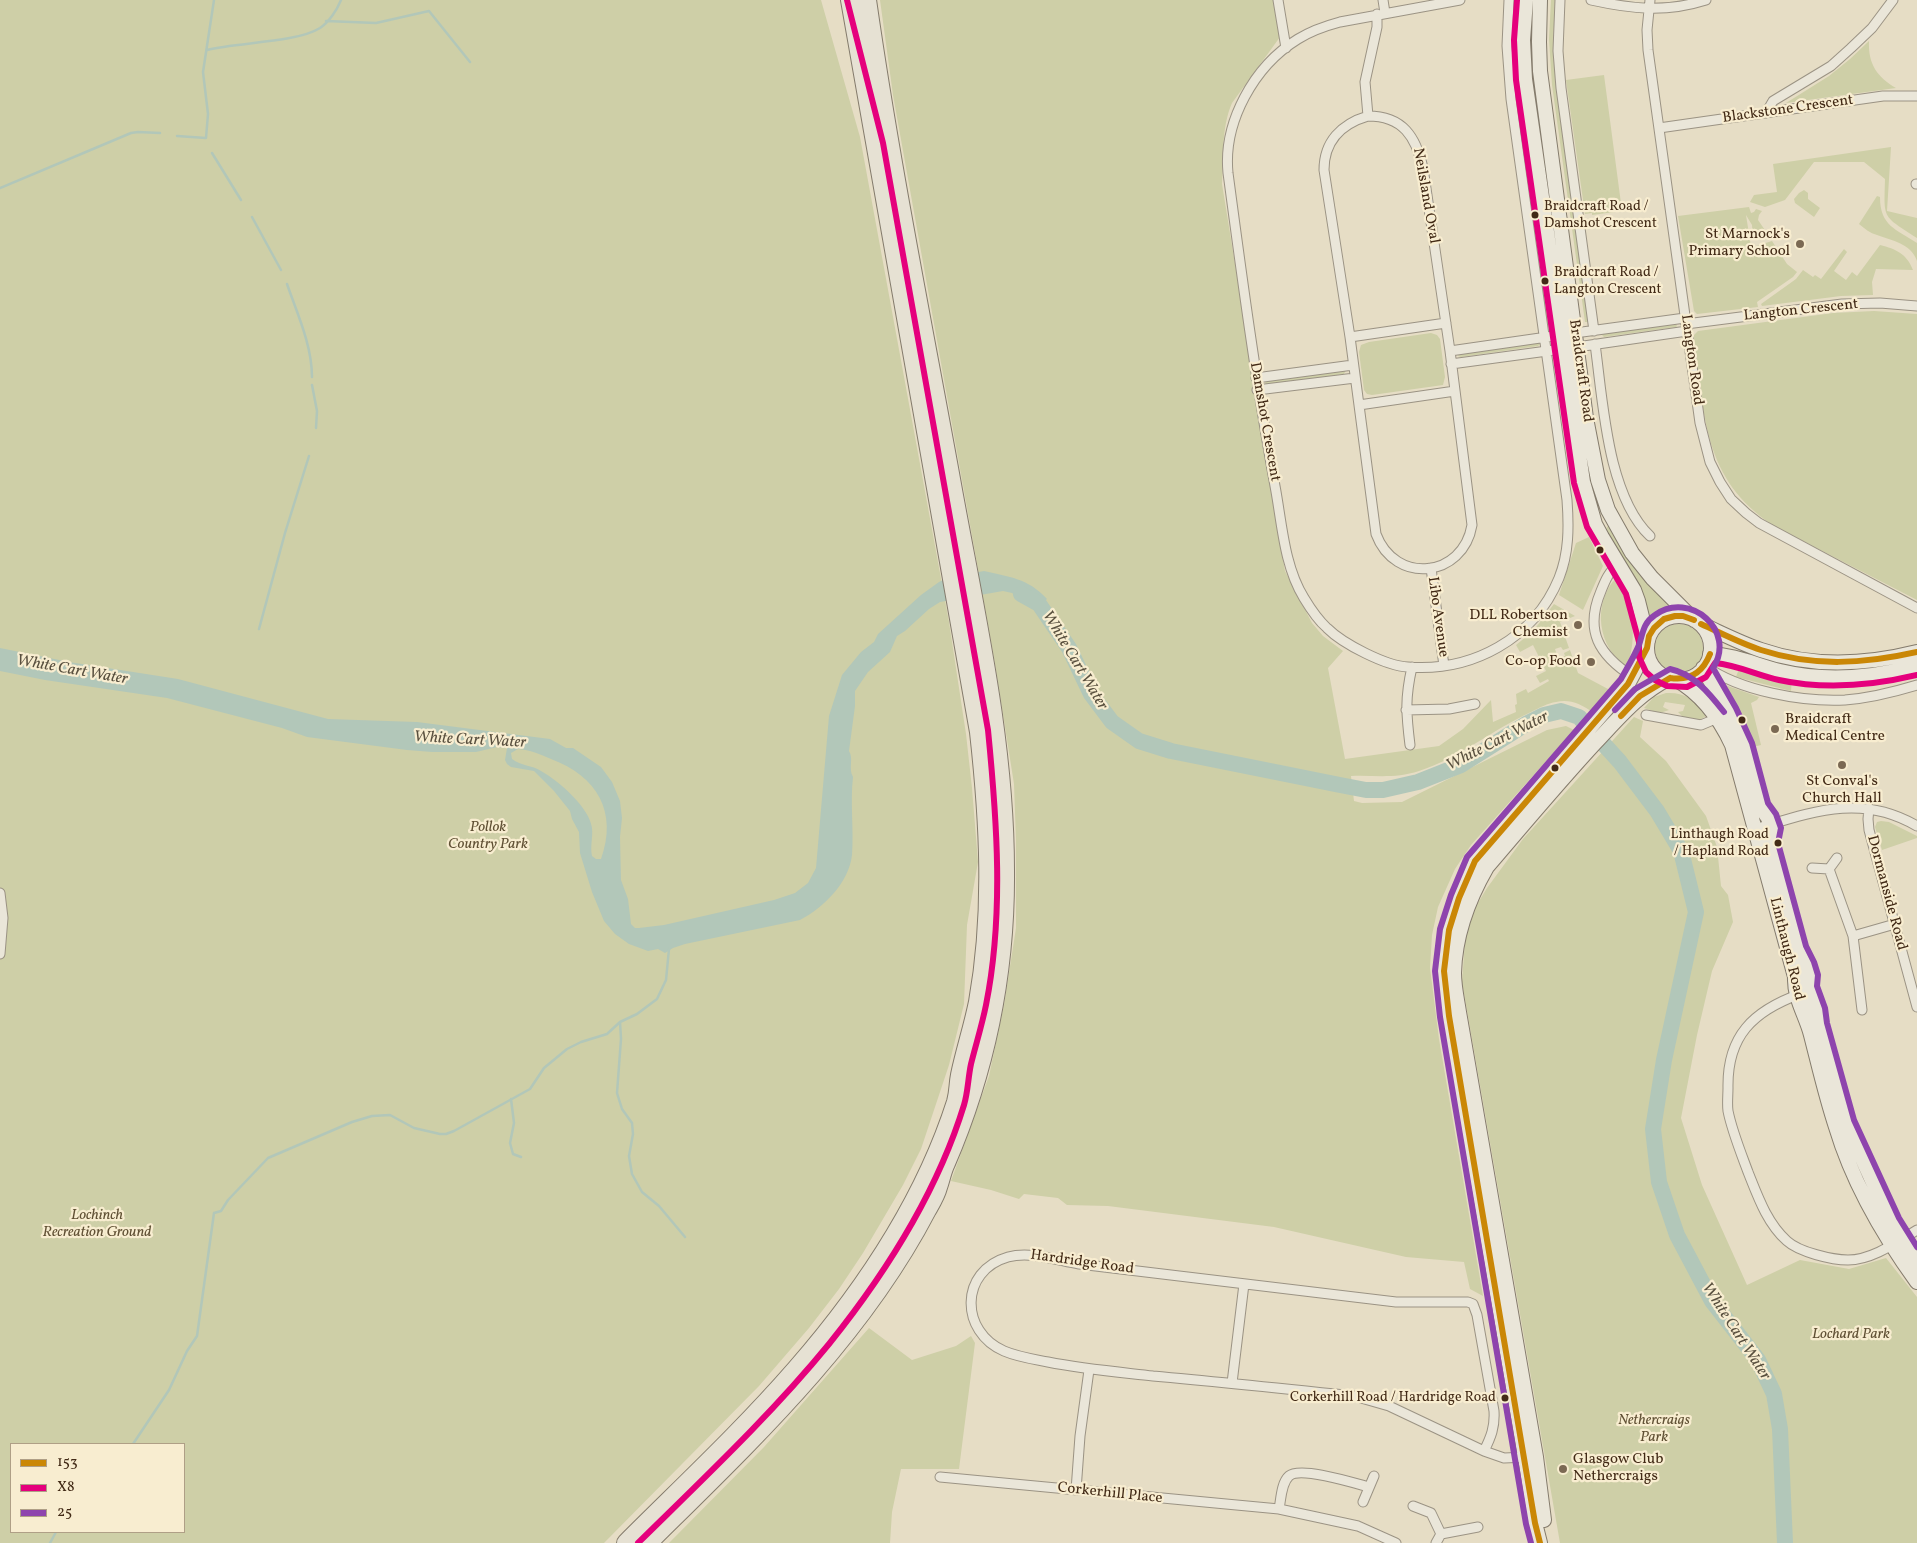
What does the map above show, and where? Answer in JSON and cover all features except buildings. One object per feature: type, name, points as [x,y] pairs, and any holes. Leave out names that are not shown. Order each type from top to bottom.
[{"type":"highway","points":[[838,0],[874,145]]},
{"type":"highway","points":[[648,1543],[787,1402],[823,1360],[862,1311],[891,1270],[923,1218],[938,1187],[960,1130],[982,1061],[1001,960],[1005,895],[1005,842],[1001,783],[992,717],[970,630],[874,145],[850,0]]},
{"type":"highway","points":[[867,0],[955,549]]},
{"type":"highway","points":[[626,1543],[744,1426],[839,1316],[880,1259],[916,1197],[955,1105],[981,980],[989,893],[989,848],[984,776],[974,702],[970,630]]},
{"type":"street","points":[[1278,0],[1286,48]]},
{"type":"street","points":[[1383,0],[1365,82],[1368,116],[1350,123],[1337,133],[1330,142],[1324,163],[1350,337],[1376,534],[1388,554],[1401,563],[1415,568],[1431,568]]},
{"type":"street","name":"Damshot Crescent","points":[[1460,0],[1381,13],[1325,26],[1309,33],[1286,48],[1258,78],[1241,104],[1230,136],[1227,154],[1228,173],[1257,390],[1290,566],[1303,598],[1326,628],[1364,654],[1406,668],[1444,666],[1470,661],[1494,651],[1510,641],[1532,621],[1552,592],[1559,578],[1566,554],[1569,529],[1568,500]]},
{"type":"street","name":"Braidcraft Road","points":[[1508,0],[1507,46],[1511,99],[1568,500]]},
{"type":"street","name":"Braidcraft Road","points":[[1526,0],[1525,79],[1569,341],[1593,460],[1602,494],[1613,520],[1640,564],[1697,622],[1761,650],[1814,662],[1865,662],[1916,658]]},
{"type":"street","name":"Braidcraft Road","points":[[1540,0],[1540,71],[1582,482],[1597,527],[1634,590],[1648,644]]},
{"type":"street","name":"Braidcraft Road","points":[[1560,0],[1558,51],[1561,88],[1594,331]]},
{"type":"street","points":[[1591,0],[1683,7],[1706,0]]},
{"type":"street","points":[[1766,112],[1774,101],[1823,71],[1851,48],[1872,28],[1893,0]]},
{"type":"street","name":"Langton Road","points":[[1649,5],[1648,50],[1686,325],[1704,443],[1710,462],[1731,499],[1759,524],[1917,608]]},
{"type":"street","name":"Blackstone Crescent","points":[[1659,128],[1883,96],[1917,96]]},
{"type":"street","name":"Neilsland Oval","points":[[1368,116],[1390,119],[1399,124],[1411,135],[1418,150],[1424,178],[1452,364],[1472,525],[1468,540],[1459,554],[1446,563],[1431,568]]},
{"type":"street","name":"Langton Crescent","points":[[1686,325],[1842,304],[1880,303],[1917,306]]},
{"type":"street","points":[[1350,337],[1446,323]]},
{"type":"street","points":[[1450,351],[1544,338],[1595,344],[1686,325]]},
{"type":"street","points":[[1452,364],[1546,351],[1594,331],[1686,325]]},
{"type":"street","name":"Braidcraft Road","points":[[1595,344],[1613,462],[1630,510],[1640,527],[1650,536]]},
{"type":"street","points":[[1256,378],[1353,365]]},
{"type":"street","points":[[1257,390],[1355,378]]},
{"type":"street","points":[[1359,405],[1455,391]]},
{"type":"street","points":[[1597,527],[1613,520]]},
{"type":"street","points":[[1618,565],[1613,569],[1598,598],[1594,623],[1598,641],[1605,654],[1613,664],[1633,677]]},
{"type":"street","name":"Libo Avenue","points":[[1431,568],[1444,666]]},
{"type":"street","points":[[1548,1543],[1531,1457],[1459,1012],[1454,974],[1457,944],[1466,911],[1487,867],[1568,762],[1597,731],[1624,712],[1649,689],[1672,678],[1693,676],[1706,663],[1710,640],[1697,622],[1683,616],[1664,619],[1654,628],[1633,677],[1616,699],[1597,731]]},
{"type":"street","points":[[1648,644],[1648,655],[1653,666],[1660,673],[1672,678]]},
{"type":"street","name":"Braidcraft Road","points":[[1706,663],[1732,656],[1796,674],[1826,677],[1869,676],[1916,658]]},
{"type":"street","points":[[1706,663],[1722,677],[1765,691],[1822,700],[1869,697],[1917,685]]},
{"type":"street","name":"Linthaugh Road","points":[[1706,663],[1732,745],[1795,978],[1802,994],[1817,1010],[1818,1025],[1846,1124],[1880,1200],[1896,1242],[1917,1282]]},
{"type":"street","points":[[1410,745],[1406,710],[1412,667]]},
{"type":"street","name":"Linthaugh Road","points":[[1672,678],[1723,715],[1744,746],[1760,807],[1768,818],[1772,830],[1769,843],[1798,949],[1806,964],[1809,976],[1802,994]]},
{"type":"street","points":[[1406,710],[1449,709],[1475,704]]},
{"type":"street","points":[[1646,715],[1701,725],[1723,715]]},
{"type":"street","points":[[1755,828],[1828,809],[1843,807],[1869,808],[1888,812],[1917,826]]},
{"type":"street","name":"Dormanside Road","points":[[1869,808],[1869,830],[1917,1007]]},
{"type":"street","points":[[1829,869],[1837,858]]},
{"type":"street","points":[[1812,868],[1829,869]]},
{"type":"street","points":[[1829,869],[1853,936],[1862,1010]]},
{"type":"street","points":[[0,893],[3,918],[0,954]]},
{"type":"street","points":[[1853,936],[1895,924]]},
{"type":"street","points":[[1907,967],[1917,964]]},
{"type":"street","points":[[1802,994],[1773,1004],[1750,1022],[1735,1046],[1728,1070],[1728,1111],[1743,1158],[1765,1214],[1788,1242],[1817,1256],[1849,1260],[1871,1255],[1917,1230]]},
{"type":"street","name":"Linthaugh Road","points":[[1896,1242],[1917,1264]]},
{"type":"street","name":"Hardridge Road","points":[[1484,1451],[1495,1424],[1477,1314],[1473,1304],[1459,1301],[1396,1302],[1079,1264],[1029,1255],[1016,1255],[997,1261],[981,1274],[974,1285],[971,1300],[975,1325],[992,1345],[1016,1356],[1089,1370],[1366,1398],[1389,1406],[1484,1451],[1504,1458],[1531,1457]]},
{"type":"street","points":[[1232,1383],[1244,1284]]},
{"type":"street","points":[[1076,1490],[1080,1436],[1089,1370]]},
{"type":"street","points":[[1531,1457],[1535,1523],[1540,1543]]},
{"type":"street","points":[[1280,1509],[1284,1482],[1294,1473],[1307,1473],[1369,1487]]},
{"type":"street","points":[[1363,1502],[1374,1476]]},
{"type":"street","name":"Corkerhill Place","points":[[940,1477],[1280,1509],[1358,1526],[1396,1543]]},
{"type":"street","points":[[1413,1506],[1431,1513],[1441,1534]]},
{"type":"street","points":[[1441,1534],[1478,1527]]},
{"type":"street","points":[[1436,1543],[1441,1534]]},
{"type":"green space","name":"Pollok Country Park","points":[[0,0],[821,0],[860,137],[949,622],[966,734],[978,862],[967,925],[964,1004],[949,1065],[921,1149],[903,1185],[863,1253],[839,1289],[809,1328],[759,1386],[604,1543],[0,1543]]},
{"type":"green space","points":[[880,0],[1275,0],[1280,37],[1232,103],[1228,113],[1222,184],[1285,571],[1312,623],[1323,636],[1343,651],[1328,668],[1345,759],[1439,746],[1463,729],[1491,700],[1493,722],[1516,712],[1516,694],[1526,689],[1528,693],[1549,681],[1548,679],[1540,683],[1536,676],[1546,671],[1533,645],[1520,652],[1516,645],[1533,631],[1554,604],[1575,616],[1560,622],[1569,648],[1563,650],[1561,647],[1555,649],[1558,658],[1565,656],[1564,653],[1570,650],[1578,673],[1608,689],[1610,692],[1592,712],[1571,702],[1561,701],[1553,703],[1517,719],[1463,751],[1419,771],[1393,776],[1351,776],[1354,801],[1362,803],[1402,802],[1547,730],[1566,726],[1574,730],[1471,845],[1455,869],[1438,907],[1432,935],[1430,968],[1439,1039],[1483,1296],[1470,1289],[1464,1262],[1406,1257],[1274,1227],[1108,1206],[1067,1205],[1058,1198],[1024,1194],[1019,1199],[991,1190],[951,1181],[989,1076],[1004,1005],[1016,928],[1014,784],[995,664],[893,95]]},
{"type":"green space","points":[[1513,0],[1516,0],[1515,48],[1517,82],[1551,327],[1547,328],[1515,94],[1511,48]]},
{"type":"green space","points":[[1531,0],[1536,0],[1558,233],[1561,290],[1531,78],[1529,36]]},
{"type":"green space","points":[[1551,0],[1555,0],[1553,49],[1556,84],[1589,322],[1585,322],[1552,85],[1549,39]]},
{"type":"green space","points":[[1869,41],[1870,56],[1875,69],[1889,84],[1896,88],[1786,103],[1829,76]]},
{"type":"green space","points":[[1604,75],[1622,211],[1592,215],[1592,213],[1585,214],[1566,80]]},
{"type":"green space","points":[[1891,147],[1887,211],[1917,218],[1917,238],[1891,220],[1885,210],[1885,179],[1864,162],[1814,162],[1785,200],[1765,207],[1750,202],[1754,195],[1777,192],[1773,164]]},
{"type":"green space","points":[[1804,190],[1808,193],[1808,199],[1820,208],[1814,217],[1795,203],[1794,199]]},
{"type":"green space","points":[[1877,196],[1880,197],[1886,221],[1896,230],[1917,243],[1917,261],[1906,246],[1872,233],[1859,224]]},
{"type":"green space","points":[[1749,207],[1751,213],[1756,209],[1762,211],[1758,220],[1769,236],[1753,240],[1752,225],[1746,215],[1753,259],[1756,246],[1772,241],[1787,264],[1797,272],[1793,277],[1757,302],[1758,307],[1697,314],[1694,311],[1678,216]]},
{"type":"green space","points":[[1880,245],[1891,248],[1904,256],[1911,264],[1913,270],[1876,269],[1872,282],[1873,295],[1841,296],[1762,306],[1761,304],[1796,279],[1803,270],[1813,277],[1815,275],[1821,279],[1844,249],[1847,252],[1834,271],[1846,280],[1852,272],[1857,276]]},
{"type":"green space","points":[[1874,311],[1917,314],[1917,600],[1774,526],[1750,508],[1733,488],[1720,466],[1711,443],[1701,394],[1694,339],[1694,335],[1698,331],[1833,313]]},
{"type":"green space","points":[[1676,324],[1676,327],[1604,337],[1602,335],[1603,333]]},
{"type":"green space","points":[[1431,333],[1437,335],[1440,339],[1445,377],[1443,385],[1372,395],[1367,394],[1364,390],[1359,352],[1361,345],[1369,342]]},
{"type":"green space","points":[[1539,342],[1538,346],[1458,356],[1460,353]]},
{"type":"green space","points":[[1346,370],[1344,374],[1267,385],[1265,383],[1267,380]]},
{"type":"green space","points":[[1610,525],[1672,607],[1649,617],[1645,601],[1606,530]]},
{"type":"green space","points":[[1589,537],[1603,566],[1583,610],[1559,595],[1576,543]]},
{"type":"green space","points":[[1615,579],[1626,600],[1632,622],[1632,644],[1627,667],[1617,659],[1610,649],[1604,638],[1602,626],[1601,613],[1603,601]]},
{"type":"green space","points":[[1679,624],[1688,626],[1696,631],[1701,639],[1703,648],[1701,657],[1696,665],[1688,670],[1679,672],[1670,670],[1662,665],[1657,657],[1655,648],[1657,639],[1662,631],[1670,626]]},
{"type":"green space","points":[[1741,663],[1792,678],[1791,691],[1736,677]]},
{"type":"green space","points":[[1725,685],[1759,697],[1751,703],[1761,745],[1753,747],[1742,719],[1726,691]]},
{"type":"green space","points":[[1666,693],[1679,694],[1690,698],[1703,710],[1706,716],[1700,720],[1683,717],[1678,712],[1683,711],[1685,705],[1665,702],[1663,707],[1669,710],[1663,712],[1644,708],[1654,697]]},
{"type":"green space","name":"Nethercraigs Park","points":[[1634,717],[1643,721],[1640,737],[1666,761],[1706,816],[1717,847],[1721,886],[1728,895],[1733,922],[1712,971],[1681,1118],[1702,1185],[1747,1285],[1800,1260],[1849,1269],[1886,1258],[1917,1297],[1917,1543],[1560,1543],[1462,982],[1465,941],[1473,911],[1487,888],[1523,839]]},
{"type":"green space","points":[[1877,822],[1889,822],[1917,836],[1917,838],[1882,850],[1875,827]]},
{"type":"green space","points":[[869,1328],[912,1360],[956,1346],[971,1336],[975,1343],[959,1469],[901,1469],[892,1512],[890,1543],[669,1543],[764,1447]]},
{"type":"water","points":[[984,571],[1025,582],[1047,599],[1035,610],[1012,593],[1003,591],[940,602],[897,636],[890,652],[868,672],[855,691],[849,751],[853,777],[852,855],[846,875],[834,894],[817,909],[800,920],[685,944],[665,953],[658,949],[648,951],[629,944],[615,934],[604,921],[592,892],[580,853],[579,832],[570,811],[534,771],[511,767],[507,764],[505,760],[507,748],[497,747],[476,752],[432,752],[307,737],[282,728],[167,698],[45,680],[0,671],[0,648],[69,662],[178,679],[328,719],[417,722],[550,739],[566,748],[573,748],[601,767],[612,782],[620,801],[622,818],[620,837],[621,880],[628,899],[631,924],[635,928],[639,928],[664,925],[774,900],[795,893],[808,883],[816,868],[829,716],[842,675],[861,652],[874,642],[878,634],[921,595],[947,578]],"holes":[[[518,749],[531,751],[567,766],[581,775],[592,786],[600,798],[605,811],[607,826],[606,842],[601,859],[596,859],[592,856],[592,828],[586,812],[572,795],[548,775],[512,759],[511,753]]]},
{"type":"waterway","points":[[177,136],[206,138],[208,114],[203,72],[214,0]]},
{"type":"waterway","points":[[207,50],[296,37],[309,33],[327,22],[341,0]]},
{"type":"waterway","points":[[326,21],[376,23],[429,11],[470,62]]},
{"type":"waterway","points":[[0,188],[131,133],[160,133]]},
{"type":"waterway","points":[[212,153],[241,200]]},
{"type":"waterway","points":[[252,217],[281,270]]},
{"type":"waterway","points":[[287,284],[307,341],[312,377]]},
{"type":"waterway","points":[[312,385],[317,411],[316,428]]},
{"type":"waterway","points":[[259,629],[285,533],[309,456]]},
{"type":"waterway","name":"White Cart Water","points":[[1021,594],[1039,604],[1069,648],[1091,694],[1112,722],[1139,741],[1171,751],[1366,790],[1383,790],[1418,782],[1461,765],[1526,724],[1544,715],[1561,711],[1579,717],[1620,762],[1657,811],[1681,851],[1696,912],[1664,1060],[1653,1129],[1659,1182],[1677,1235],[1712,1301],[1758,1360],[1774,1394],[1780,1429],[1785,1543]]},
{"type":"waterway","points":[[134,1443],[169,1390],[187,1351],[197,1336],[214,1213],[221,1211],[228,1200],[268,1158],[352,1122],[372,1116],[390,1115],[414,1128],[440,1134],[454,1131],[530,1089],[544,1068],[567,1049],[581,1042],[607,1034],[620,1022],[637,1014],[657,999],[666,980],[669,949]]},
{"type":"waterway","points":[[620,1022],[621,1039],[617,1093],[622,1109],[632,1123],[633,1134],[629,1156],[632,1174],[642,1192],[659,1206],[685,1237]]},
{"type":"waterway","points":[[511,1099],[514,1123],[510,1143],[513,1154],[521,1157]]},
{"type":"waterway","points":[[50,1543],[55,1533]]},
{"type":"transit line","name":"X8","points":[[638,1543],[736,1446],[807,1370],[850,1317],[908,1231],[940,1169],[953,1138],[965,1100],[971,1064],[992,971],[997,902],[997,868],[988,730],[883,143],[847,0]]},
{"type":"transit line","name":"X8","points":[[1517,0],[1514,40],[1516,80],[1574,483],[1587,527],[1626,594],[1639,642],[1639,657],[1646,672],[1655,680],[1667,686],[1687,687],[1706,677],[1715,663],[1779,680],[1814,685],[1865,684],[1917,675]]},
{"type":"transit line","name":"25","points":[[1531,1543],[1526,1524],[1440,1017],[1435,971],[1440,929],[1451,895],[1467,857],[1621,679],[1639,645],[1648,621],[1655,615],[1669,609],[1682,608],[1695,611],[1706,618],[1714,628],[1719,641],[1719,654],[1713,668],[1736,708],[1752,743],[1768,803],[1776,814],[1781,828],[1778,843],[1806,946],[1818,975],[1817,986],[1825,1008],[1827,1023],[1854,1120],[1899,1218],[1917,1247]]},
{"type":"transit line","name":"153","points":[[1540,1543],[1535,1523],[1449,1016],[1444,971],[1449,930],[1459,898],[1475,861],[1628,684],[1647,648],[1649,636],[1654,628],[1664,619],[1675,616],[1683,616],[1694,620]]},
{"type":"transit line","name":"153","points":[[1701,624],[1761,650],[1800,659],[1839,662],[1858,661],[1917,652]]},
{"type":"transit line","name":"153","points":[[1670,678],[1684,678],[1695,674],[1704,666],[1710,654]]},
{"type":"transit line","name":"25","points":[[1615,710],[1635,689],[1670,669],[1694,680],[1707,691],[1724,712]]},
{"type":"transit line","name":"153","points":[[1621,716],[1640,696],[1670,678]]},
{"type":"place","name":"Braidcraft Road / Damshot Crescent","points":[[1535,215]]},
{"type":"place","name":"St Marnock's Primary School","points":[[1800,244]]},
{"type":"place","name":"Braidcraft Road / Langton Crescent","points":[[1545,281]]},
{"type":"place","name":"DLL Robertson Chemist","points":[[1578,625]]},
{"type":"place","name":"Co-op Food","points":[[1591,662]]},
{"type":"place","name":"Braidcraft Medical Centre","points":[[1775,729]]},
{"type":"place","name":"St Conval's Church Hall","points":[[1842,765]]},
{"type":"place","name":"Linthaugh Road / Hapland Road","points":[[1778,843]]},
{"type":"place","name":"Corkerhill Road / Hardridge Road","points":[[1505,1398]]},
{"type":"place","name":"Glasgow Club Nethercraigs","points":[[1563,1469]]},
{"type":"park label","name":"Lochinch Recreation Ground","points":[[97,1224]]},
{"type":"park label","name":"Lochard Park","points":[[1851,1335]]}]
